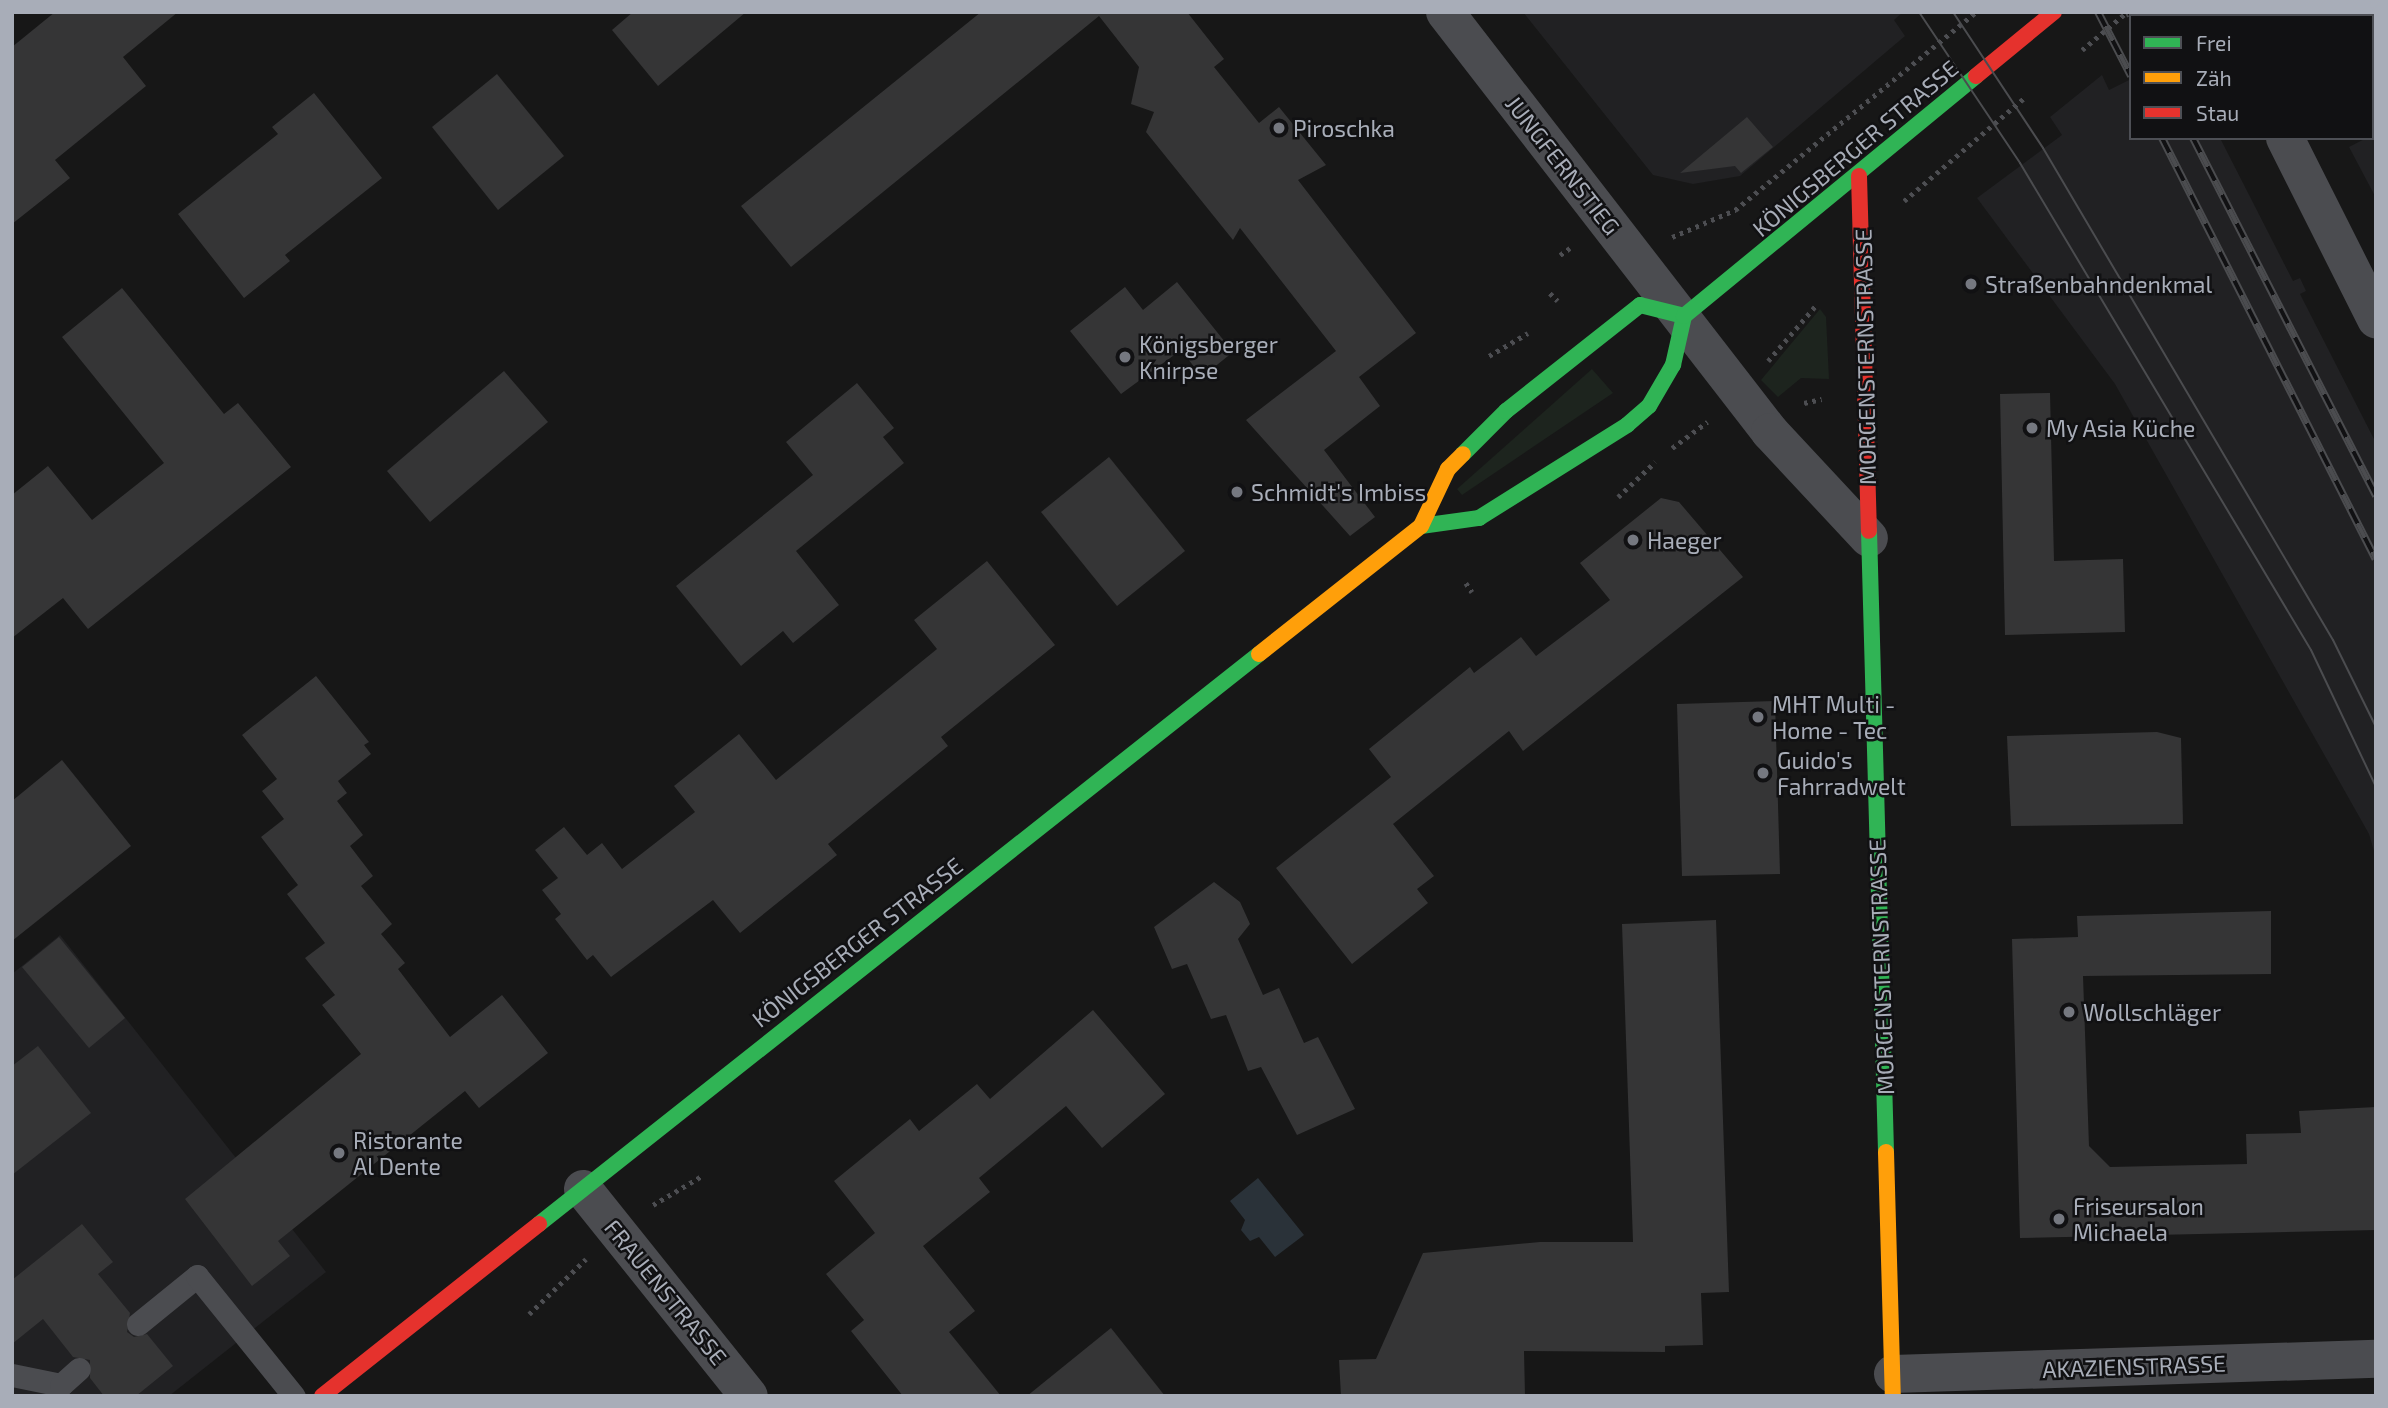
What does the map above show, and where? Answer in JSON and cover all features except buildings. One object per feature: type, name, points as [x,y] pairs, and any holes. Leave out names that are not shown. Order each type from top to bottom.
[{"type":"main road","name":"KÖNIGSBERGER STRASSE","points":[[322,1396],[1421,526],[1448,469],[1506,411],[1592,340],[1640,305],[1684,316],[1860,176],[2054,12]]},
{"type":"main road","name":"MORGENSTERNSTRASSE","points":[[1860,176],[1893,1385]]},
{"type":"main road","points":[[1421,526],[1479,518],[1627,425],[1649,406],[1673,365],[1684,316]]},
{"type":"street","name":"JUNGFERNSTIEG","points":[[1445,12],[1684,316]]},
{"type":"street","points":[[2286,140],[2376,318]]},
{"type":"street","name":"MORGENSTERNSTRASSE","points":[[1684,316],[1770,432],[1870,538]]},
{"type":"street","name":"FRAUENSTRASSE","points":[[583,1189],[749,1396]]},
{"type":"street","name":"AKAZIENSTRASSE","points":[[1893,1385],[2376,1359]]},
{"type":"lane","points":[[138,1324],[197,1276],[294,1396]]},
{"type":"lane","points":[[12,1375],[61,1385],[79,1369]]},
{"type":"path","points":[[1735,210],[1976,12]]},
{"type":"path","points":[[1560,255],[1570,248]]},
{"type":"path","points":[[1550,293],[1558,301]]},
{"type":"path","points":[[1758,373],[1818,303]]},
{"type":"path","points":[[1489,356],[1536,328]]},
{"type":"path","points":[[1797,408],[1823,399]]},
{"type":"path","points":[[1618,497],[1664,453]]},
{"type":"path","points":[[1466,583],[1472,592]]},
{"type":"path","points":[[659,1199],[700,1177]]},
{"type":"path","points":[[529,1314],[581,1263]]},
{"type":"shaded area","points":[[1523,12],[1903,12],[1894,20],[1905,36],[1740,176],[1693,184],[1653,175]]},
{"type":"shaded area","points":[[2102,75],[2109,90],[2129,80],[2129,140],[2221,140],[2293,281],[2300,278],[2306,291],[2300,294],[2376,443],[2376,858],[2369,834],[2115,384],[1977,198],[2062,135],[2050,117]]},
{"type":"shaded area","points":[[2376,133],[2376,198],[2349,147],[2362,140],[2374,140]]},
{"type":"shaded area","points":[[1820,309],[1826,317],[1829,379],[1801,378],[1778,397],[1761,380]]},
{"type":"shaded area","points":[[1592,369],[1613,393],[1462,495],[1457,489]]},
{"type":"shaded area","points":[[60,935],[326,1272],[169,1396],[12,1396],[12,974]]},
{"type":"shaded area","points":[[1258,1178],[1304,1235],[1275,1257],[1259,1237],[1250,1241],[1241,1230],[1245,1220],[1230,1201]]},
{"type":"tram line","points":[[1919,12],[2020,163],[2311,650],[2376,787]]},
{"type":"tram line","points":[[1953,12],[2043,148],[2333,640],[2376,727]]},
{"type":"railway","points":[[2098,12],[2129,72]]},
{"type":"railway","points":[[2163,140],[2376,559]]},
{"type":"railway","points":[[2194,140],[2376,496]]},
{"type":"traffic: fast","points":[[1421,526],[1479,518],[1627,425],[1649,406],[1673,365],[1684,316],[1976,76]]},
{"type":"traffic: fast","points":[[1463,454],[1506,411],[1640,305],[1684,316]]},
{"type":"traffic: fast","points":[[1869,531],[1886,1152]]},
{"type":"traffic: fast","points":[[539,1224],[1259,654]]},
{"type":"traffic: slow","points":[[1259,654],[1421,526],[1448,469],[1463,454]]},
{"type":"traffic: slow","points":[[1886,1152],[1893,1396]]},
{"type":"traffic: jam","points":[[1976,76],[2054,12]]},
{"type":"traffic: jam","points":[[1859,176],[1869,531]]},
{"type":"traffic: jam","points":[[322,1396],[539,1224]]},
{"type":"place","name":"Piroschka","points":[[1279,128]]},
{"type":"place","name":"Straßenbahndenkmal","points":[[1971,284]]},
{"type":"place","name":"Königsberger Knirpse","points":[[1125,357]]},
{"type":"place","name":"My Asia Küche","points":[[2032,428]]},
{"type":"place","name":"Schmidt's Imbiss","points":[[1237,492]]},
{"type":"place","name":"Haeger","points":[[1633,540]]},
{"type":"place","name":"MHT Multi - Home - Tec","points":[[1758,717]]},
{"type":"place","name":"Guido's Fahrradwelt","points":[[1763,773]]},
{"type":"place","name":"Wollschläger","points":[[2069,1012]]},
{"type":"place","name":"Ristorante Al Dente","points":[[339,1153]]},
{"type":"place","name":"Friseursalon Michaela","points":[[2059,1219]]}]
